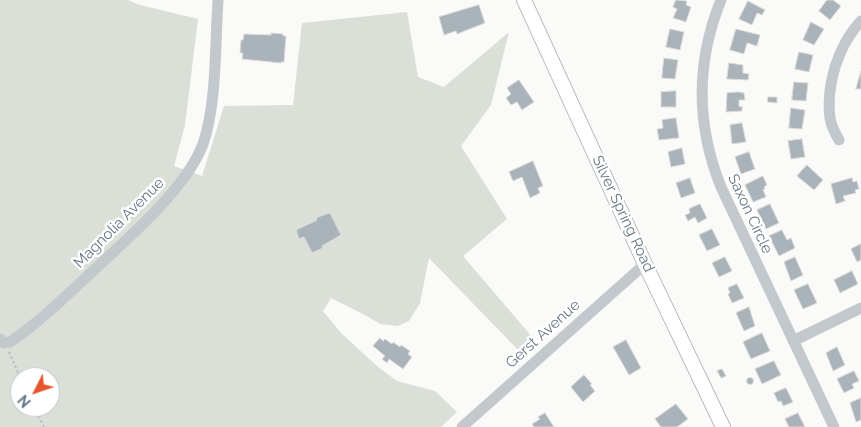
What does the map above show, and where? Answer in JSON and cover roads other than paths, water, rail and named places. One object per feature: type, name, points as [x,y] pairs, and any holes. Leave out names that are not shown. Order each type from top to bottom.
[{"type":"main road","name":"Silver Spring Road","points":[[524,0],[720,426]]},
{"type":"street","name":"Magnolia Avenue","points":[[2,341],[10,342],[53,308],[136,231],[179,185],[194,164],[208,123],[213,85],[218,0]]},
{"type":"street","name":"Saxon Circle","points":[[721,0],[710,30],[701,83],[703,125],[708,148],[721,187],[834,427]]},
{"type":"street","points":[[839,140],[832,127],[830,118],[831,88],[842,49],[847,38],[861,21]]},
{"type":"street","name":"Gerst Avenue","points":[[462,427],[646,264]]},
{"type":"street","points":[[793,342],[861,308]]}]
